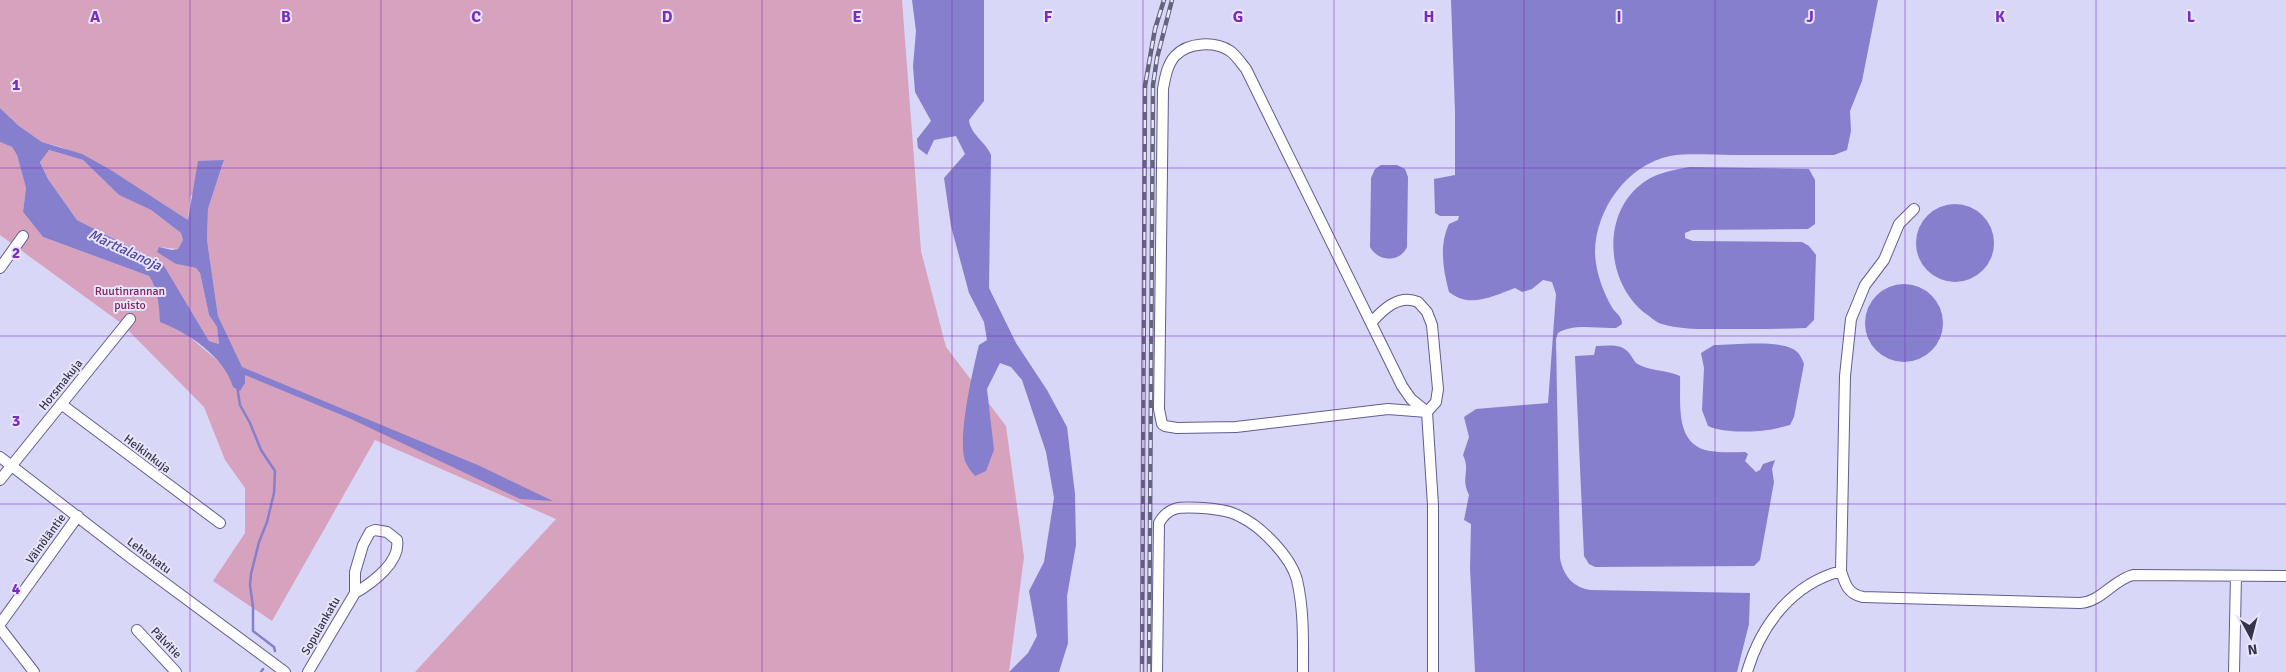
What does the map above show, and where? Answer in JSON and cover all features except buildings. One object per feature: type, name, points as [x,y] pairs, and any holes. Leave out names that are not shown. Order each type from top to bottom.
[{"type":"street","points":[[1203,44],[1218,46],[1231,52],[1246,69],[1402,386],[1411,399],[1427,412],[1388,409],[1352,415],[1306,417],[1236,427],[1177,428],[1162,424],[1159,409],[1163,89],[1167,70],[1175,56],[1186,48],[1203,44]]},
{"type":"street","points":[[1914,209],[1899,224],[1884,260],[1865,284],[1851,319],[1845,376],[1841,571],[1847,589],[1854,595],[1863,597],[2080,603],[2094,600],[2116,582],[2132,575],[2286,576]]},
{"type":"street","points":[[0,268],[24,236]]},
{"type":"street","points":[[1371,324],[1384,309],[1406,300],[1418,302],[1427,312],[1434,339],[1438,389],[1436,402],[1427,412],[1433,504],[1434,672]]},
{"type":"street","name":"Horsmakuja","points":[[0,480],[130,319]]},
{"type":"street","name":"Heikinkuja","points":[[61,404],[220,523]]},
{"type":"street","name":"Lehtokatu","points":[[0,457],[285,672]]},
{"type":"street","points":[[1157,672],[1159,523],[1164,514],[1172,509],[1186,507],[1218,509],[1239,516],[1281,550],[1296,578],[1302,618],[1303,672]]},
{"type":"street","name":"Väinöläntie","points":[[0,624],[78,516]]},
{"type":"street","name":"Sopulankatu","points":[[308,672],[355,593],[366,586],[395,558],[398,550],[397,540],[387,532],[372,531],[363,545],[355,572],[355,593]]},
{"type":"street","points":[[1747,672],[1764,632],[1789,600],[1808,584],[1841,571]]},
{"type":"street","points":[[2234,672],[2236,576]]},
{"type":"street","points":[[0,628],[34,672]]},
{"type":"street","name":"Pälvitie","points":[[137,630],[176,672]]},
{"type":"green space","name":"Ruutinrannan puisto","points":[[0,0],[902,0],[921,251],[946,347],[1006,426],[1024,557],[1009,672],[415,672],[556,519],[375,440],[272,621],[213,581],[245,533],[245,488],[225,460],[204,407],[121,323],[0,235],[0,142],[12,147],[17,155],[26,188],[23,212],[43,237],[149,276],[156,292],[161,322],[180,329],[218,361],[230,375],[233,386],[241,367],[218,316],[207,240],[208,209],[224,161],[190,197],[188,220],[111,170],[61,147],[42,142],[19,126],[0,108]]},
{"type":"green space","points":[[49,150],[83,160],[119,195],[151,210],[181,233],[183,240],[178,249],[159,247],[176,264],[196,268],[200,273],[209,315],[217,327],[219,344],[209,341],[163,264],[77,220],[48,179],[40,161]]},
{"type":"water","points":[[912,0],[984,0],[984,101],[969,120],[972,130],[991,155],[989,288],[1016,343],[1047,390],[1067,427],[1075,494],[1076,545],[1067,596],[1068,643],[1059,672],[1009,672],[1028,653],[1037,636],[1029,591],[1044,562],[1054,498],[1046,452],[1022,380],[1011,367],[1000,363],[987,389],[994,450],[986,471],[975,476],[966,463],[963,453],[966,406],[973,371],[979,345],[987,340],[984,322],[969,293],[951,226],[944,178],[965,154],[956,136],[934,140],[927,155],[918,148],[917,139],[931,121],[915,92],[913,66],[916,31]]},
{"type":"water","points":[[1451,0],[1878,0],[1862,81],[1850,111],[1851,131],[1847,150],[1834,155],[1678,155],[1654,161],[1640,169],[1617,191],[1608,205],[1601,220],[1595,251],[1600,281],[1622,324],[1616,328],[1571,328],[1558,333],[1556,339],[1560,558],[1566,575],[1579,587],[1591,590],[1750,593],[1749,624],[1737,672],[1475,672],[1470,568],[1471,524],[1464,520],[1469,495],[1465,484],[1466,466],[1463,455],[1469,437],[1464,417],[1476,409],[1548,403],[1556,294],[1552,282],[1543,280],[1532,289],[1522,292],[1515,288],[1482,299],[1465,300],[1449,292],[1444,266],[1444,240],[1449,224],[1458,220],[1459,216],[1440,216],[1435,213],[1434,179],[1455,175]]},
{"type":"water","points":[[0,108],[19,126],[42,142],[82,154],[111,170],[188,220],[198,161],[224,160],[208,209],[207,240],[218,316],[242,367],[480,466],[553,501],[520,499],[349,418],[245,375],[245,383],[240,391],[233,387],[222,366],[204,347],[193,339],[160,322],[156,292],[149,276],[43,237],[23,212],[26,188],[17,155],[12,147],[0,142]],"holes":[[[49,150],[83,160],[119,195],[151,210],[181,233],[183,240],[178,249],[172,250],[159,247],[157,252],[176,264],[196,268],[200,273],[209,315],[217,327],[219,344],[209,341],[163,264],[77,220],[48,179],[40,162]]]},
{"type":"water","points":[[1381,165],[1397,165],[1405,169],[1408,177],[1407,247],[1399,256],[1389,259],[1378,256],[1370,247],[1371,178],[1375,169]]},
{"type":"water","points":[[1690,167],[1809,169],[1815,180],[1815,224],[1808,229],[1692,230],[1685,233],[1685,238],[1693,241],[1802,242],[1809,246],[1816,255],[1814,320],[1806,328],[1694,329],[1677,327],[1657,322],[1635,303],[1624,287],[1617,269],[1614,231],[1620,212],[1630,196],[1644,182],[1672,170]]},
{"type":"water","points":[[1955,204],[1970,207],[1983,215],[1991,228],[1994,243],[1991,258],[1983,271],[1970,279],[1955,282],[1940,279],[1927,271],[1919,258],[1916,243],[1919,228],[1927,215],[1940,207]]},
{"type":"water","points":[[1904,284],[1919,287],[1932,295],[1940,308],[1943,323],[1940,338],[1932,351],[1919,359],[1904,362],[1889,359],[1876,351],[1868,338],[1865,323],[1868,308],[1876,295],[1889,287]]},
{"type":"water","points":[[1769,344],[1789,347],[1797,352],[1804,364],[1794,417],[1790,425],[1748,432],[1726,431],[1708,426],[1702,410],[1704,368],[1701,353],[1714,345]]},
{"type":"water","points":[[1596,346],[1622,348],[1641,366],[1680,376],[1680,410],[1682,421],[1690,441],[1698,447],[1714,452],[1745,452],[1748,454],[1745,461],[1756,472],[1760,470],[1763,464],[1775,460],[1772,469],[1774,482],[1760,560],[1754,566],[1595,567],[1589,564],[1584,556],[1575,356],[1594,355]]},
{"type":"waterway","name":"Marttalanoja","points":[[237,386],[240,405],[261,450],[275,471],[274,493],[267,522],[259,542],[250,585],[253,607],[253,631],[274,647],[275,651]]},
{"type":"railway","points":[[1142,672],[1145,86],[1155,29],[1164,0]]},
{"type":"railway","points":[[1149,672],[1153,85],[1157,58],[1172,0]]}]
